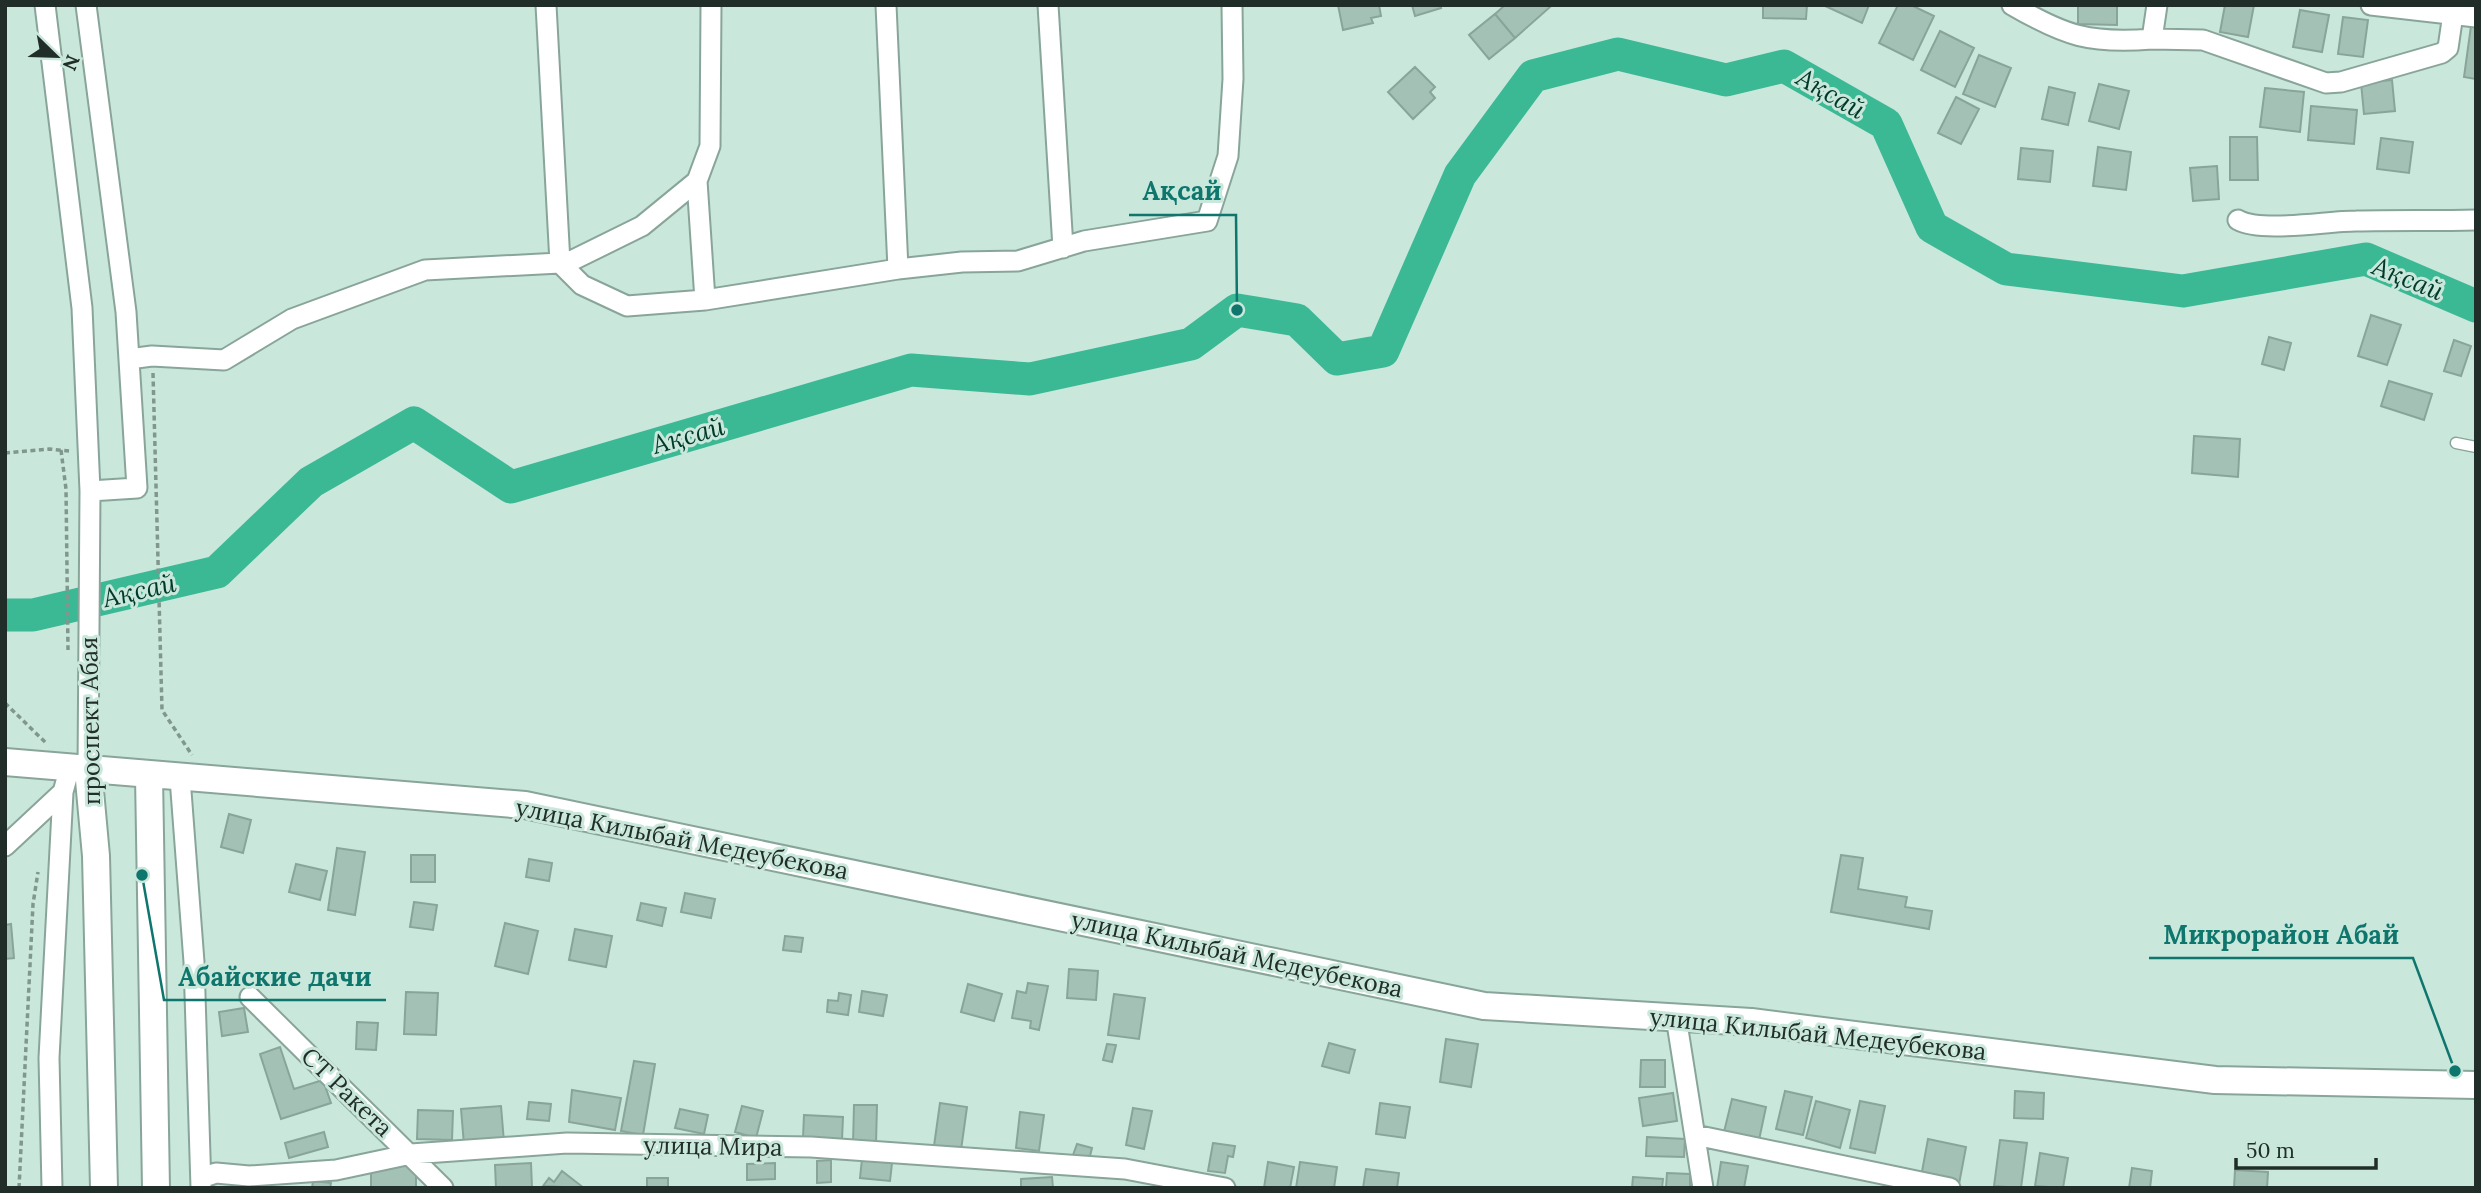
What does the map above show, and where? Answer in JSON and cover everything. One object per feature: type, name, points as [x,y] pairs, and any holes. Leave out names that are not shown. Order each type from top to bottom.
[{"type":"main road","name":"улица Килыбай Медеубекова","points":[[5,762],[74,776],[149,776],[525,805],[1484,1006],[1751,1022],[2215,1080],[2476,1085]]},
{"type":"main road","name":"проспект Абая","points":[[74,776],[96,856],[104,1188]]},
{"type":"main road","points":[[149,776],[156,1188]]},
{"type":"street","name":"проспект Абая","points":[[45,5],[82,308],[90,491],[87,709],[74,776]]},
{"type":"street","points":[[86,5],[126,312],[137,488],[90,491]]},
{"type":"street","points":[[546,5],[560,263],[582,285],[626,306],[705,300],[898,269],[962,262],[1018,261],[1084,241],[1208,221],[1228,156],[1233,79],[1232,5]]},
{"type":"street","points":[[705,300],[697,181],[710,146],[711,5]]},
{"type":"street","points":[[886,5],[898,269]]},
{"type":"street","points":[[1048,5],[1063,248]]},
{"type":"street","points":[[2012,5],[2064,33],[2085,40],[2203,40],[2313,80],[2341,82],[2442,53],[2448,47],[2452,14]]},
{"type":"street","points":[[2152,39],[2157,5]]},
{"type":"street","points":[[2371,5],[2476,17]]},
{"type":"street","points":[[129,359],[152,356],[224,360],[292,319],[425,270],[560,263],[573,260],[642,226],[697,181]]},
{"type":"street","points":[[2238,220],[2248,226],[2266,227],[2355,221],[2476,220]]},
{"type":"street","points":[[5,846],[74,776]]},
{"type":"street","points":[[52,1188],[49,1058],[74,776]]},
{"type":"street","points":[[180,778],[194,962],[201,1183]]},
{"type":"street","name":"СТ Ракета","points":[[250,997],[443,1188]]},
{"type":"street","points":[[1675,1017],[1703,1188]]},
{"type":"street","points":[[1695,1135],[1950,1188]]},
{"type":"street","name":"улица Мира","points":[[201,1183],[215,1173],[249,1176],[336,1170],[411,1154],[567,1143],[811,1147],[1125,1169],[1225,1188]]},
{"type":"lane","points":[[2456,443],[2476,447]]},
{"type":"path","points":[[152,356],[158,487],[162,707],[208,780]]},
{"type":"path","points":[[61,450],[66,489],[68,653]]},
{"type":"path","points":[[5,453],[61,450],[74,452]]},
{"type":"path","points":[[5,703],[18,715]]},
{"type":"path","points":[[19,1188],[33,904],[39,867]]},
{"type":"building","points":[[1338,5],[1379,5],[1381,16],[1371,18],[1373,23],[1343,30]]},
{"type":"building","points":[[1412,5],[1440,5],[1441,8],[1415,16]]},
{"type":"building","points":[[1505,5],[1550,7],[1515,38],[1495,14]]},
{"type":"building","points":[[1763,5],[1807,5],[1806,19],[1763,18]]},
{"type":"building","points":[[1823,5],[1869,5],[1862,23]]},
{"type":"building","points":[[1898,5],[1911,5],[1934,16],[1913,60],[1879,43]]},
{"type":"building","points":[[2078,5],[2117,5],[2117,25],[2078,24]]},
{"type":"building","points":[[2225,5],[2254,5],[2248,37],[2220,32]]},
{"type":"building","points":[[2300,10],[2329,15],[2322,52],[2293,47]]},
{"type":"building","points":[[1495,14],[1515,38],[1489,59],[1469,35]]},
{"type":"building","points":[[2343,17],[2368,20],[2363,57],[2338,54]]},
{"type":"building","points":[[2471,26],[2476,27],[2476,79],[2464,77]]},
{"type":"building","points":[[1940,31],[1974,48],[1955,87],[1921,70]]},
{"type":"building","points":[[1979,55],[2011,68],[1995,107],[1963,94]]},
{"type":"building","points":[[1415,67],[1435,87],[1430,92],[1435,98],[1413,119],[1388,92]]},
{"type":"building","points":[[2392,80],[2395,111],[2364,114],[2361,83]]},
{"type":"building","points":[[2099,84],[2129,91],[2119,129],[2089,121]]},
{"type":"building","points":[[2049,87],[2075,93],[2068,125],[2042,119]]},
{"type":"building","points":[[2265,88],[2304,92],[2300,132],[2260,127]]},
{"type":"building","points":[[1956,97],[1979,109],[1961,144],[1938,133]]},
{"type":"building","points":[[2311,106],[2357,110],[2354,144],[2308,140]]},
{"type":"building","points":[[2230,137],[2257,137],[2258,180],[2230,180]]},
{"type":"building","points":[[2381,138],[2413,142],[2409,173],[2377,169]]},
{"type":"building","points":[[2098,147],[2131,152],[2126,190],[2093,186]]},
{"type":"building","points":[[2021,148],[2053,151],[2050,182],[2018,179]]},
{"type":"building","points":[[2217,166],[2219,199],[2193,201],[2190,168]]},
{"type":"building","points":[[2371,315],[2401,325],[2387,365],[2358,356]]},
{"type":"building","points":[[2269,337],[2291,343],[2284,370],[2262,364]]},
{"type":"building","points":[[2454,340],[2471,346],[2461,376],[2444,371]]},
{"type":"building","points":[[2389,381],[2432,394],[2424,420],[2381,406]]},
{"type":"building","points":[[2194,436],[2240,439],[2238,477],[2192,473]]},
{"type":"building","points":[[229,814],[251,820],[243,853],[221,847]]},
{"type":"building","points":[[337,848],[365,852],[355,915],[328,910]]},
{"type":"building","points":[[411,855],[435,855],[435,882],[411,882]]},
{"type":"building","points":[[1841,855],[1863,858],[1858,889],[1907,897],[1905,907],[1932,911],[1929,929],[1831,912]]},
{"type":"building","points":[[529,859],[552,863],[549,881],[526,877]]},
{"type":"building","points":[[296,864],[327,871],[320,900],[289,892]]},
{"type":"building","points":[[685,893],[715,899],[711,918],[681,912]]},
{"type":"building","points":[[414,902],[437,905],[433,930],[410,927]]},
{"type":"building","points":[[641,903],[666,908],[662,926],[637,920]]},
{"type":"building","points":[[505,923],[538,931],[528,974],[495,966]]},
{"type":"building","points":[[11,924],[14,958],[5,959],[5,925]]},
{"type":"building","points":[[575,929],[612,936],[606,967],[569,960]]},
{"type":"building","points":[[785,936],[803,938],[801,952],[783,950]]},
{"type":"building","points":[[1069,969],[1098,971],[1096,1000],[1067,998]]},
{"type":"building","points":[[1028,983],[1048,986],[1039,1030],[1030,1028],[1031,1021],[1012,1018],[1017,991],[1026,993]]},
{"type":"building","points":[[968,984],[1002,994],[994,1021],[961,1012]]},
{"type":"building","points":[[862,991],[887,995],[883,1016],[859,1012]]},
{"type":"building","points":[[406,992],[438,993],[436,1035],[404,1034]]},
{"type":"building","points":[[839,993],[851,995],[848,1015],[827,1012],[828,1000],[838,1001]]},
{"type":"building","points":[[1114,994],[1145,998],[1139,1039],[1108,1035]]},
{"type":"building","points":[[244,1008],[248,1032],[222,1036],[219,1012]]},
{"type":"building","points":[[357,1022],[378,1023],[376,1050],[356,1049]]},
{"type":"building","points":[[1446,1039],[1478,1044],[1471,1087],[1440,1082]]},
{"type":"building","points":[[1329,1043],[1355,1050],[1349,1073],[1322,1066]]},
{"type":"building","points":[[1107,1044],[1116,1045],[1112,1062],[1103,1060]]},
{"type":"building","points":[[280,1047],[294,1089],[323,1080],[331,1103],[281,1119],[260,1054]]},
{"type":"building","points":[[1641,1060],[1665,1060],[1665,1087],[1640,1087]]},
{"type":"building","points":[[634,1061],[655,1064],[643,1135],[621,1131]]},
{"type":"building","points":[[572,1090],[621,1098],[615,1130],[569,1122]]},
{"type":"building","points":[[1785,1091],[1812,1097],[1803,1135],[1776,1129]]},
{"type":"building","points":[[2015,1091],[2044,1093],[2043,1119],[2014,1118]]},
{"type":"building","points":[[1673,1093],[1677,1121],[1643,1126],[1639,1098]]},
{"type":"building","points":[[1732,1099],[1766,1107],[1759,1140],[1724,1132]]},
{"type":"building","points":[[1816,1101],[1850,1110],[1840,1148],[1806,1138]]},
{"type":"building","points":[[1860,1101],[1885,1106],[1875,1153],[1850,1148]]},
{"type":"building","points":[[529,1102],[551,1104],[549,1121],[527,1119]]},
{"type":"building","points":[[940,1103],[967,1107],[961,1150],[934,1146]]},
{"type":"building","points":[[1380,1103],[1410,1107],[1405,1138],[1376,1134]]},
{"type":"building","points":[[854,1105],[877,1105],[876,1144],[853,1144]]},
{"type":"building","points":[[501,1106],[504,1142],[464,1145],[461,1109]]},
{"type":"building","points":[[742,1106],[763,1111],[756,1138],[735,1132]]},
{"type":"building","points":[[1133,1108],[1152,1111],[1144,1149],[1126,1145]]},
{"type":"building","points":[[680,1109],[708,1115],[704,1134],[675,1128]]},
{"type":"building","points":[[418,1110],[453,1111],[452,1140],[417,1139]]},
{"type":"building","points":[[1020,1112],[1044,1115],[1039,1151],[1016,1148]]},
{"type":"building","points":[[804,1115],[843,1117],[842,1140],[803,1138]]},
{"type":"building","points":[[324,1132],[328,1147],[289,1158],[285,1143]]},
{"type":"building","points":[[1647,1137],[1685,1139],[1684,1157],[1646,1156]]},
{"type":"building","points":[[1928,1139],[1966,1147],[1959,1184],[1921,1177]]},
{"type":"building","points":[[2000,1140],[2027,1143],[2021,1188],[1994,1186]]},
{"type":"building","points":[[1213,1143],[1235,1146],[1233,1157],[1228,1156],[1225,1173],[1208,1171]]},
{"type":"building","points":[[1077,1144],[1092,1148],[1089,1160],[1073,1155]]},
{"type":"building","points":[[2040,1153],[2068,1158],[2063,1188],[2035,1186]]},
{"type":"building","points":[[862,1159],[892,1163],[890,1181],[860,1178]]},
{"type":"building","points":[[831,1160],[831,1182],[817,1183],[817,1161]]},
{"type":"building","points":[[1268,1162],[1294,1167],[1290,1188],[1264,1188]]},
{"type":"building","points":[[1300,1162],[1337,1167],[1334,1188],[1296,1188]]},
{"type":"building","points":[[1721,1162],[1748,1166],[1744,1188],[1717,1188]]},
{"type":"building","points":[[531,1163],[532,1188],[496,1188],[495,1165]]},
{"type":"building","points":[[775,1163],[775,1179],[747,1180],[747,1164]]},
{"type":"building","points":[[371,1166],[416,1166],[416,1188],[371,1188]]},
{"type":"building","points":[[2132,1168],[2152,1171],[2150,1188],[2129,1188]]},
{"type":"building","points":[[1366,1169],[1399,1173],[1397,1188],[1363,1188]]},
{"type":"building","points":[[2235,1170],[2268,1172],[2267,1188],[2234,1188]]},
{"type":"building","points":[[562,1171],[584,1188],[543,1186],[549,1178],[554,1182]]},
{"type":"building","points":[[1667,1173],[1690,1174],[1690,1188],[1666,1188]]},
{"type":"building","points":[[1052,1177],[1053,1188],[1021,1188],[1021,1179]]},
{"type":"building","points":[[1633,1177],[1663,1179],[1662,1188],[1632,1188]]},
{"type":"building","points":[[647,1178],[668,1178],[668,1188],[647,1188]]},
{"type":"building","points":[[313,1181],[331,1183],[330,1188],[312,1188]]},
{"type":"waterway","name":"Ақсай","points":[[5,615],[33,615],[217,572],[311,482],[414,423],[511,487],[911,370],[1030,379],[1191,344],[1237,310],[1297,320],[1337,359],[1383,351],[1460,175],[1533,76],[1618,54],[1726,80],[1784,66],[1886,124],[1932,227],[2006,269],[2183,291],[2366,259],[2476,306]]},
{"type":"place","name":"Ақсай","points":[[1237,310]]},
{"type":"place","name":"Абайские дачи","points":[[142,875]]},
{"type":"place","name":"Микрорайон Абай","points":[[2455,1071]]}]
